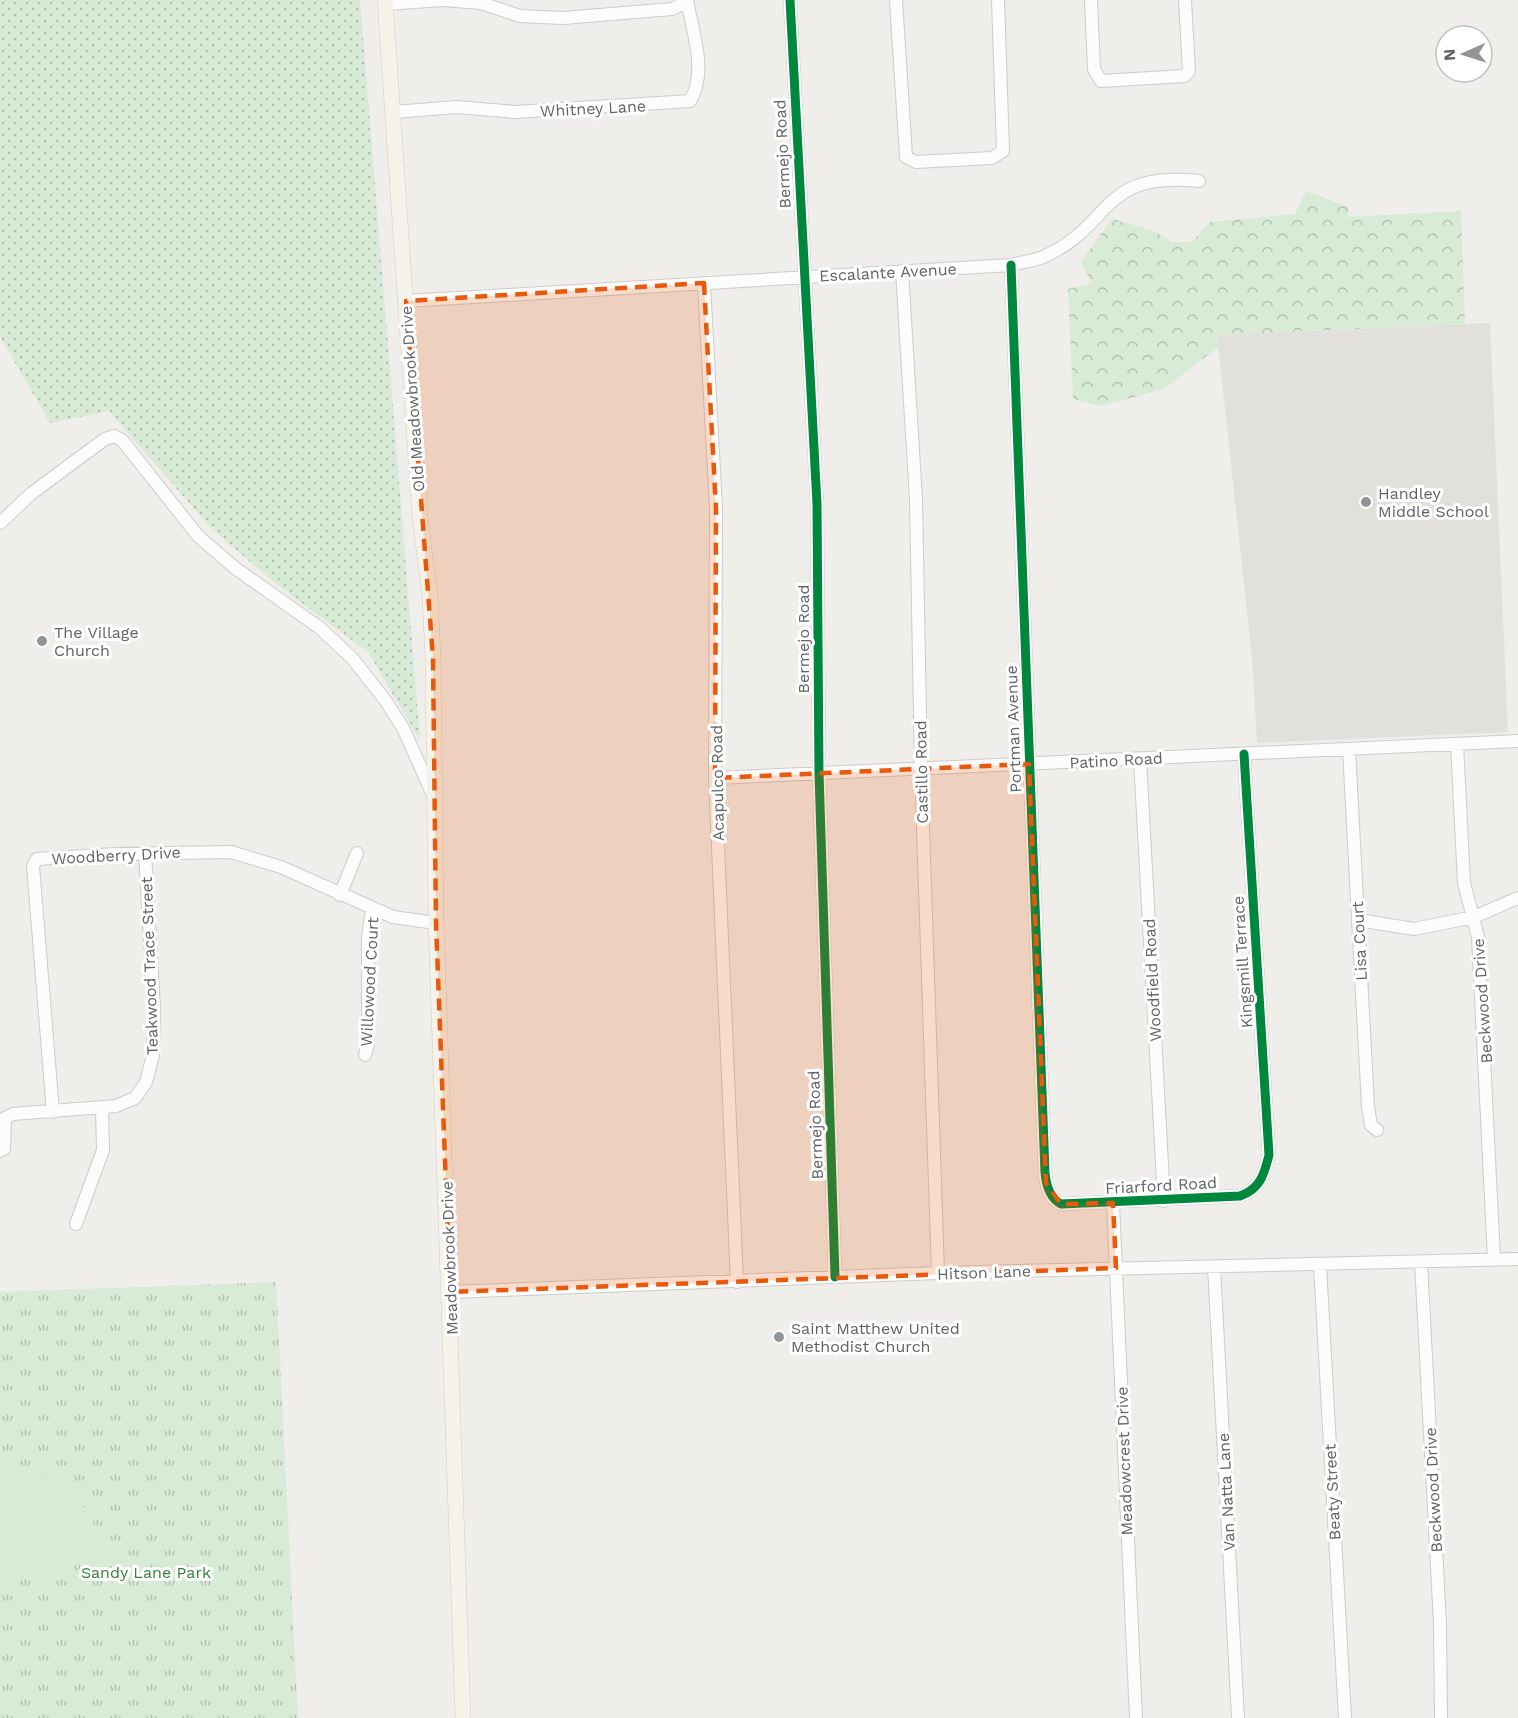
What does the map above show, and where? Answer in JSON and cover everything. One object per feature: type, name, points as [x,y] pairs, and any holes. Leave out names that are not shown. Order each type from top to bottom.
[{"type":"main road","name":"Old Meadowbrook Drive","points":[[386,2],[420,517],[430,607],[434,799]]},
{"type":"main road","name":"Meadowbrook Drive","points":[[434,799],[436,923],[463,1718]]},
{"type":"street","points":[[386,2],[443,0],[481,3],[520,16],[563,18],[672,9],[687,1]]},
{"type":"street","name":"Bermejo Road","points":[[790,0],[817,504],[819,773],[835,1278]]},
{"type":"street","points":[[896,0],[906,157],[916,162],[992,158],[1003,151],[998,0]]},
{"type":"street","points":[[1091,0],[1094,69],[1101,81],[1185,76],[1189,71],[1185,0]]},
{"type":"street","name":"Whitney Lane","points":[[393,112],[457,107],[487,112],[515,112],[690,101],[697,82],[694,28],[687,1]]},
{"type":"street","name":"Escalante Avenue","points":[[406,301],[1011,265],[1042,258],[1061,247],[1084,230],[1113,198],[1133,186],[1148,181],[1173,178],[1199,181]]},
{"type":"street","name":"Portman Avenue","points":[[1011,265],[1045,1172],[1050,1192]]},
{"type":"street","name":"Castillo Road","points":[[902,272],[916,499],[921,769],[938,1273]]},
{"type":"street","name":"Acapulco Road","points":[[704,283],[716,509],[715,778],[737,1282]]},
{"type":"street","points":[[2,517],[105,439],[116,437],[122,440],[198,536],[235,568],[320,628],[352,658],[385,700],[403,728],[434,799]]},
{"type":"street","name":"Patino Road","points":[[715,778],[1518,741]]},
{"type":"street","name":"Beckwood Drive","points":[[1457,744],[1464,883],[1479,937],[1487,1070],[1494,1259]]},
{"type":"street","name":"Lisa Court","points":[[1350,749],[1368,1107],[1371,1125],[1377,1130]]},
{"type":"street","name":"Kingsmill Terrace","points":[[1244,754],[1269,1155],[1266,1169]]},
{"type":"street","name":"Woodfield Road","points":[[1140,759],[1164,1201]]},
{"type":"street","name":"Woodberry Drive","points":[[53,1112],[33,866],[35,861],[146,853],[216,851],[239,853],[281,867],[393,917],[436,923]]},
{"type":"street","name":"Teakwood Trace Street","points":[[0,1151],[4,1149],[5,1118],[13,1114],[116,1106],[135,1098],[151,1071],[154,1009],[146,853]]},
{"type":"street","points":[[340,895],[357,853]]},
{"type":"street","points":[[1358,920],[1414,929],[1474,917],[1518,898]]},
{"type":"street","name":"Willowood Court","points":[[365,1055],[368,1043],[368,937],[372,909]]},
{"type":"street","points":[[76,1224],[103,1150],[102,1108]]},
{"type":"street","name":"Friarford Road","points":[[1050,1192],[1055,1201],[1061,1204],[1240,1196],[1254,1190],[1266,1169]]},
{"type":"street","name":"Meadowcrest Drive","points":[[1113,1203],[1136,1718]]},
{"type":"street","name":"Hitson Lane","points":[[450,1292],[938,1273],[1518,1259]]},
{"type":"street","name":"Beckwood Drive","points":[[1421,1262],[1440,1624],[1441,1718]]},
{"type":"street","name":"Beaty Street","points":[[1320,1265],[1345,1718]]},
{"type":"street","name":"Van Natta Lane","points":[[1214,1267],[1238,1718]]},
{"type":"highlighted area","points":[[704,283],[716,509],[715,778],[1029,764],[1046,1183],[1061,1204],[1113,1203],[1116,1268],[450,1292],[436,923],[433,658],[406,301]]},
{"type":"shaded area","name":"Handley Middle School","points":[[1490,323],[1508,732],[1257,743],[1252,658],[1217,335]]},
{"type":"green space","points":[[0,0],[360,0],[420,740],[368,652],[275,583],[210,527],[109,411],[50,423],[0,337]]},
{"type":"green space","points":[[1306,191],[1349,207],[1347,217],[1461,211],[1465,324],[1217,335],[1218,347],[1164,389],[1101,406],[1073,399],[1068,289],[1092,283],[1081,262],[1112,219],[1152,230],[1172,242],[1192,242],[1210,222],[1295,214]]},
{"type":"green space","name":"Sandy Lane Park","points":[[276,1282],[298,1718],[0,1718],[0,1292]]},
{"type":"green space","points":[[0,1461],[38,1472],[70,1492],[93,1522],[100,1540],[103,1560],[0,1581]]},
{"type":"cycle path","points":[[790,0],[817,504],[819,773],[835,1277]]},
{"type":"cycle path","points":[[1011,265],[1045,1172],[1047,1186],[1061,1204],[1240,1196],[1257,1185],[1263,1175],[1269,1155],[1244,754]]},
{"type":"place","name":"Handley Middle School","points":[[1366,502]]},
{"type":"place","name":"The Village Church","points":[[42,641]]},
{"type":"place","name":"Saint Matthew United Methodist Church","points":[[779,1337]]}]
